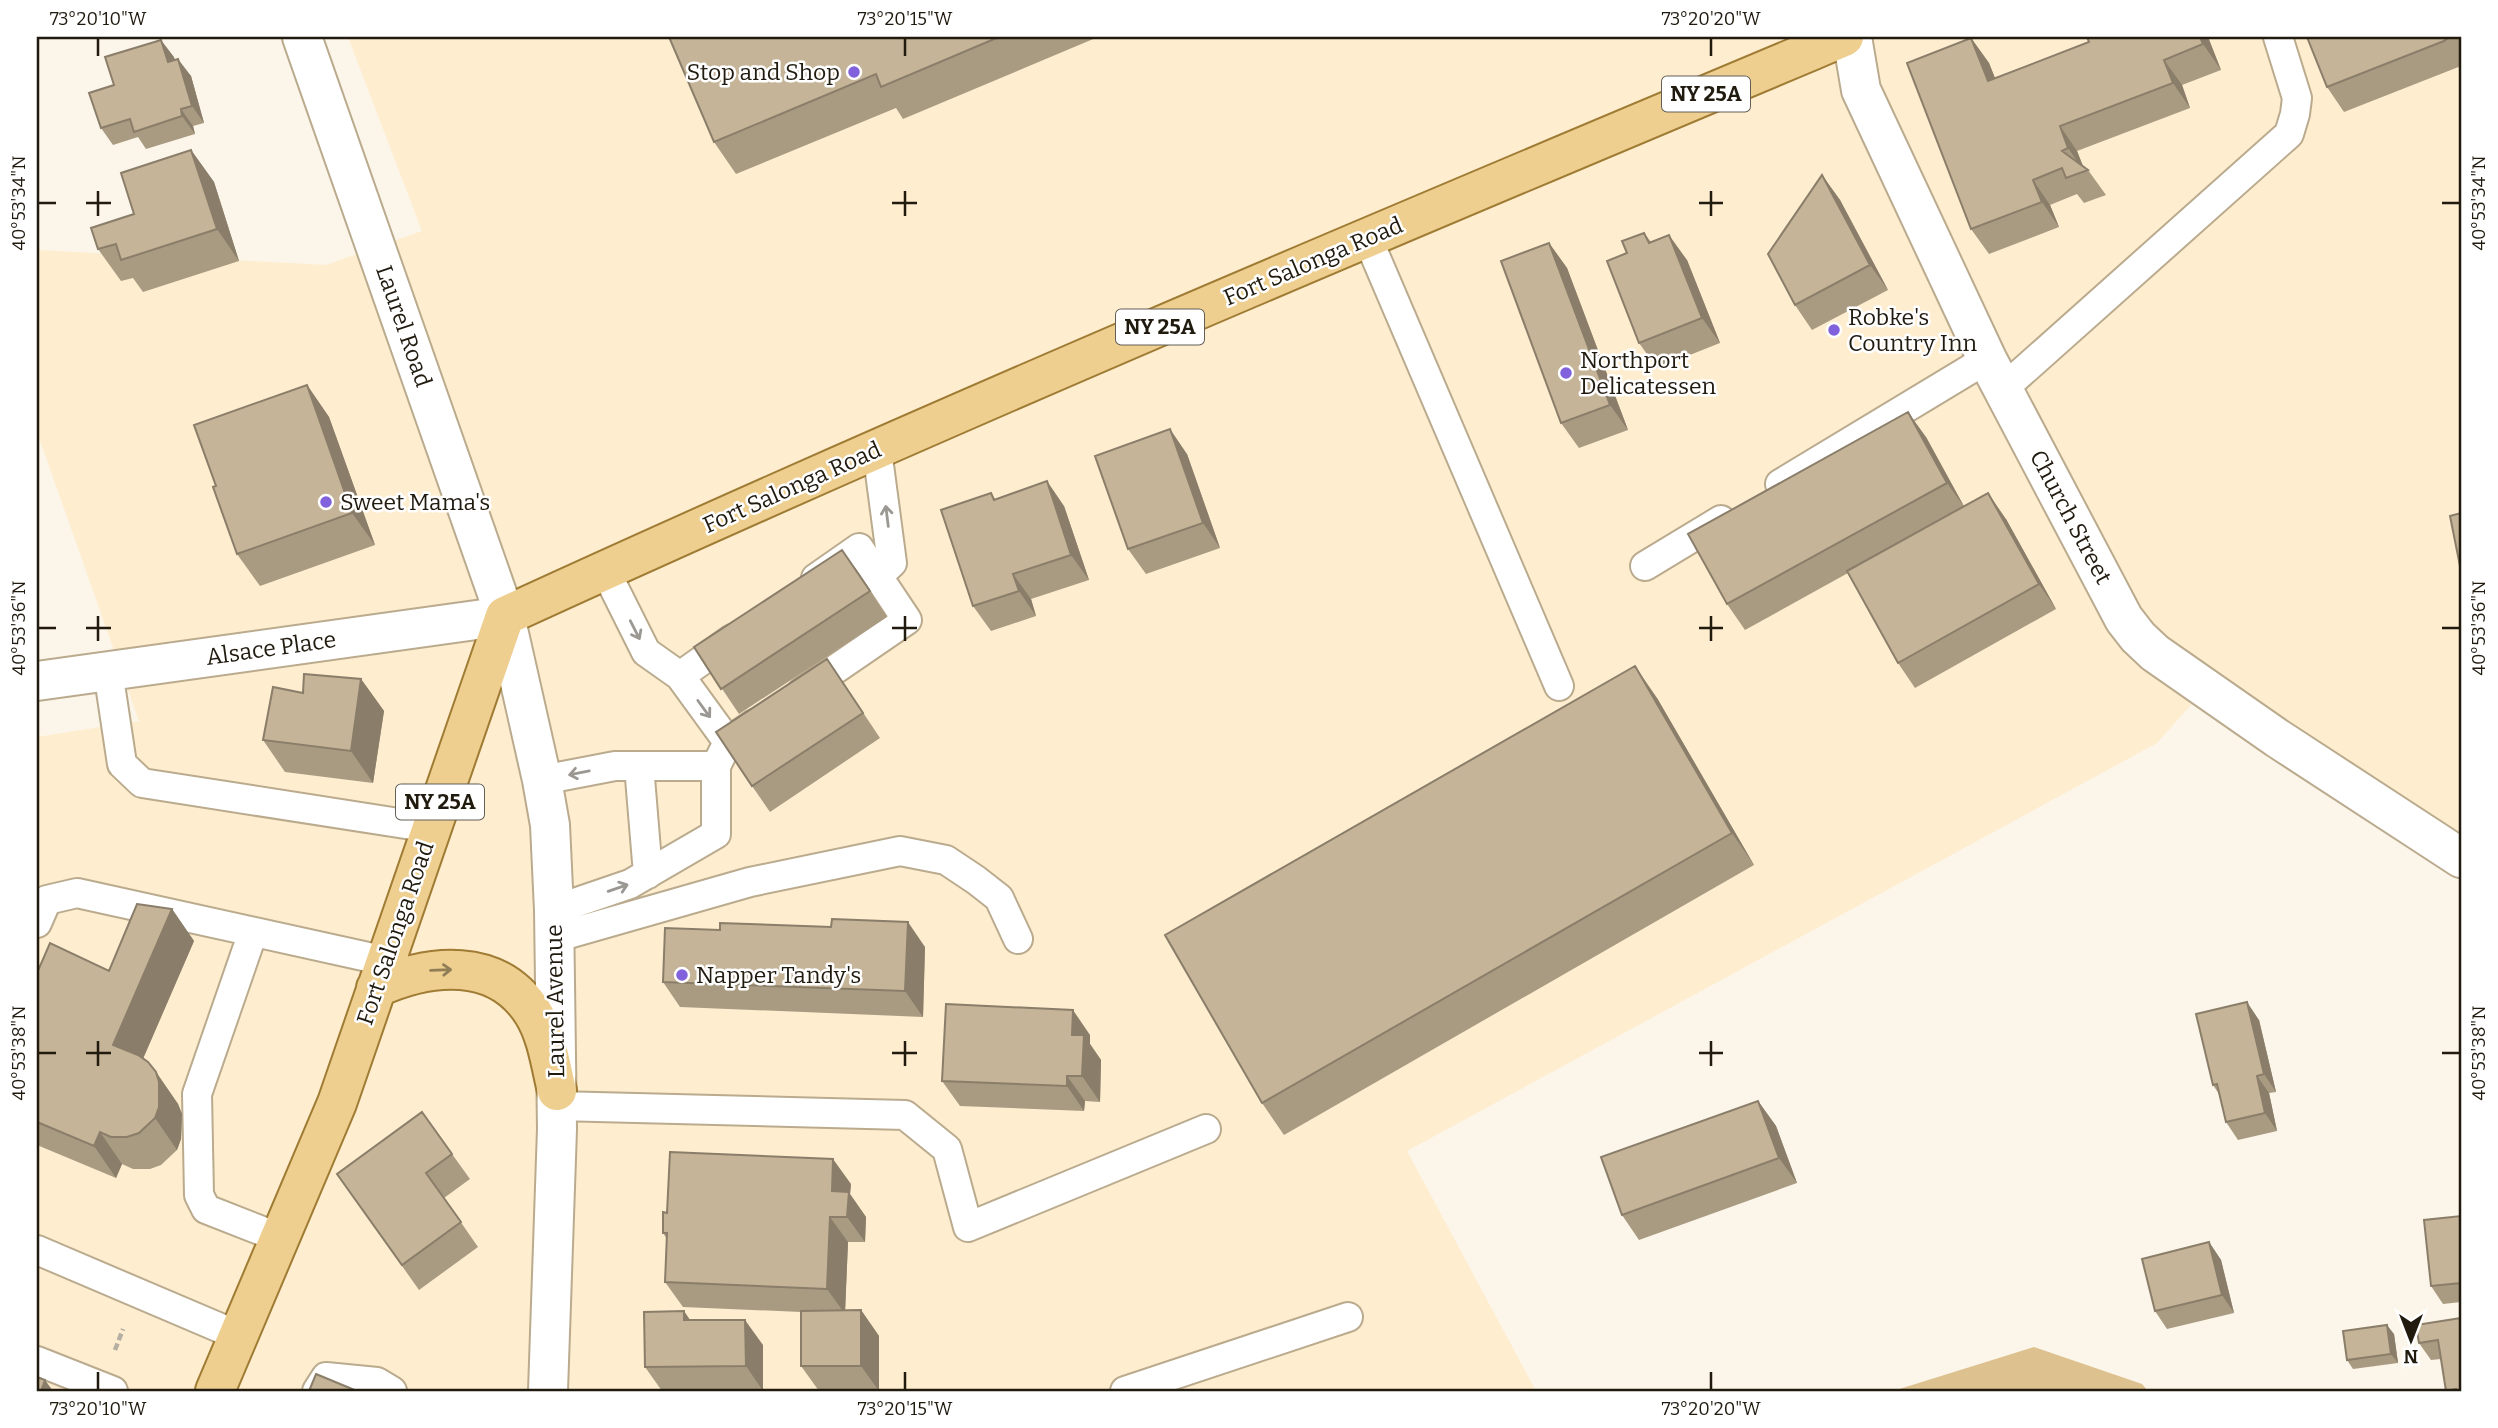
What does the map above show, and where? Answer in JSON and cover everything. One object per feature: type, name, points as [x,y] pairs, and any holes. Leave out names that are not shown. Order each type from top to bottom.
[{"type":"main road","name":"Fort Salonga Road","points":[[215,1391],[337,1103],[505,616],[877,450],[1367,237],[1844,37]]},
{"type":"main road","points":[[381,975],[438,969],[466,970],[492,978],[511,988],[533,1013],[545,1042],[557,1098]]},
{"type":"street","name":"Laurel Road","points":[[302,37],[505,616]]},
{"type":"street","name":"Church Street","points":[[1852,37],[1861,90],[1995,374],[2124,619],[2155,653],[2277,738],[2461,858]]},
{"type":"street","name":"Alsace Place","points":[[37,681],[505,616]]},
{"type":"street","name":"Laurel Avenue","points":[[505,616],[550,825],[557,1098],[548,1391]]},
{"type":"lane","points":[[1645,566],[1746,505],[1995,374],[2288,134],[2297,98],[2278,37]]},
{"type":"lane","points":[[1367,237],[1559,686]]},
{"type":"lane","points":[[877,450],[892,563],[878,576]]},
{"type":"lane","points":[[542,780],[615,766],[639,766],[722,754],[783,700],[853,648],[907,620],[859,548],[809,592]]},
{"type":"lane","points":[[554,924],[716,834],[722,754],[680,676],[646,653],[605,570]]},
{"type":"lane","points":[[680,676],[753,631]]},
{"type":"lane","points":[[108,671],[122,764],[142,783],[431,828]]},
{"type":"lane","points":[[639,766],[648,874]]},
{"type":"lane","points":[[554,924],[900,851],[946,860],[976,880],[999,898],[1018,939]]},
{"type":"lane","points":[[37,923],[47,900],[77,893],[253,933],[381,975]]},
{"type":"lane","points":[[253,933],[197,1094],[199,1195],[206,1209],[280,1238]]},
{"type":"lane","points":[[557,1098],[905,1115],[947,1149],[968,1227],[1206,1129]]},
{"type":"lane","points":[[37,1250],[239,1336]]},
{"type":"lane","points":[[1125,1391],[1348,1317]]},
{"type":"lane","points":[[37,1361],[113,1391]]},
{"type":"lane","points":[[317,1391],[326,1377],[377,1382],[392,1391]]},
{"type":"shaded area","points":[[348,37],[2461,37],[2461,858],[2206,688],[2157,743],[1407,1151],[1536,1391],[37,1391],[37,737],[139,721],[37,432],[37,250],[326,265],[422,231]]},
{"type":"shaded area","points":[[2034,1347],[2142,1384],[2148,1391],[1893,1391]]},
{"type":"building","points":[[669,37],[999,37],[881,87],[876,74],[714,142]]},
{"type":"building","points":[[2087,37],[2200,37],[2203,44],[2164,60],[2173,83],[2060,126],[2068,148],[2062,151],[2088,170],[2066,178],[2062,168],[2033,180],[2042,202],[1971,229],[1907,63],[1971,38],[1988,81],[2089,42]]},
{"type":"building","points":[[2307,37],[2449,37],[2327,87]]},
{"type":"building","points":[[161,40],[168,62],[178,59],[192,106],[181,109],[182,116],[134,132],[130,119],[101,128],[89,93],[114,85],[105,57]]},
{"type":"building","points":[[191,150],[217,229],[121,260],[116,244],[98,249],[91,228],[134,214],[121,173]]},
{"type":"building","points":[[1822,175],[1870,265],[1795,305],[1768,254]]},
{"type":"building","points":[[1644,233],[1649,243],[1669,235],[1702,318],[1639,343],[1607,261],[1627,253],[1622,241]]},
{"type":"building","points":[[1549,243],[1610,405],[1561,423],[1501,261]]},
{"type":"building","points":[[307,385],[352,513],[237,554],[194,425]]},
{"type":"building","points":[[1908,412],[1947,483],[1727,604],[1688,534]]},
{"type":"building","points":[[1170,429],[1203,523],[1128,549],[1095,456]]},
{"type":"building","points":[[1047,481],[1071,555],[1013,574],[1019,591],[973,606],[941,510],[991,493],[994,500]]},
{"type":"building","points":[[1988,493],[2039,584],[1898,663],[1847,571]]},
{"type":"building","points":[[2461,513],[2461,571],[2450,516]]},
{"type":"building","points":[[842,550],[870,591],[721,689],[694,647]]},
{"type":"building","points":[[827,659],[863,713],[752,786],[716,732]]},
{"type":"building","points":[[1635,666],[1732,833],[1262,1103],[1165,935]]},
{"type":"building","points":[[304,674],[361,679],[351,751],[263,740],[273,687],[303,693]]},
{"type":"building","points":[[137,904],[172,909],[113,1045],[138,1055],[156,1072],[159,1082],[159,1107],[155,1118],[139,1133],[127,1137],[111,1137],[100,1132],[94,1146],[37,1122],[37,973],[50,943],[109,971]]},
{"type":"building","points":[[832,919],[908,922],[905,991],[663,982],[665,928],[720,930],[720,923],[831,927]]},
{"type":"building","points":[[2247,1002],[2264,1074],[2257,1076],[2265,1113],[2226,1122],[2217,1084],[2213,1085],[2196,1014]]},
{"type":"building","points":[[946,1004],[1073,1010],[1072,1035],[1084,1035],[1082,1076],[1067,1076],[1067,1086],[942,1081]]},
{"type":"building","points":[[1758,1101],[1779,1158],[1622,1215],[1601,1157]]},
{"type":"building","points":[[422,1112],[452,1154],[426,1173],[461,1222],[402,1265],[337,1174]]},
{"type":"building","points":[[670,1152],[833,1159],[832,1191],[849,1192],[847,1217],[830,1217],[827,1289],[665,1282],[667,1233],[663,1233],[663,1212],[667,1213]]},
{"type":"building","points":[[2461,1216],[2461,1283],[2431,1286],[2424,1220]]},
{"type":"building","points":[[2209,1242],[2222,1295],[2155,1311],[2142,1259]]},
{"type":"building","points":[[861,1310],[861,1366],[801,1366],[801,1311]]},
{"type":"building","points":[[684,1311],[684,1320],[745,1320],[746,1366],[645,1367],[644,1312]]},
{"type":"building","points":[[2461,1318],[2461,1391],[2446,1391],[2438,1340],[2419,1343],[2416,1325]]},
{"type":"building","points":[[2387,1325],[2391,1354],[2347,1360],[2343,1331]]},
{"type":"building","points":[[316,1374],[357,1391],[309,1391]]},
{"type":"building","points":[[37,1377],[45,1380],[41,1391],[37,1391]]},
{"type":"place","name":"Stop and Shop","points":[[854,72]]},
{"type":"place","name":"Robke's Country Inn","points":[[1834,330]]},
{"type":"place","name":"Northport Delicatessen","points":[[1566,373]]},
{"type":"place","name":"Sweet Mama's","points":[[326,502]]},
{"type":"place","name":"Napper Tandy's","points":[[682,975]]}]
